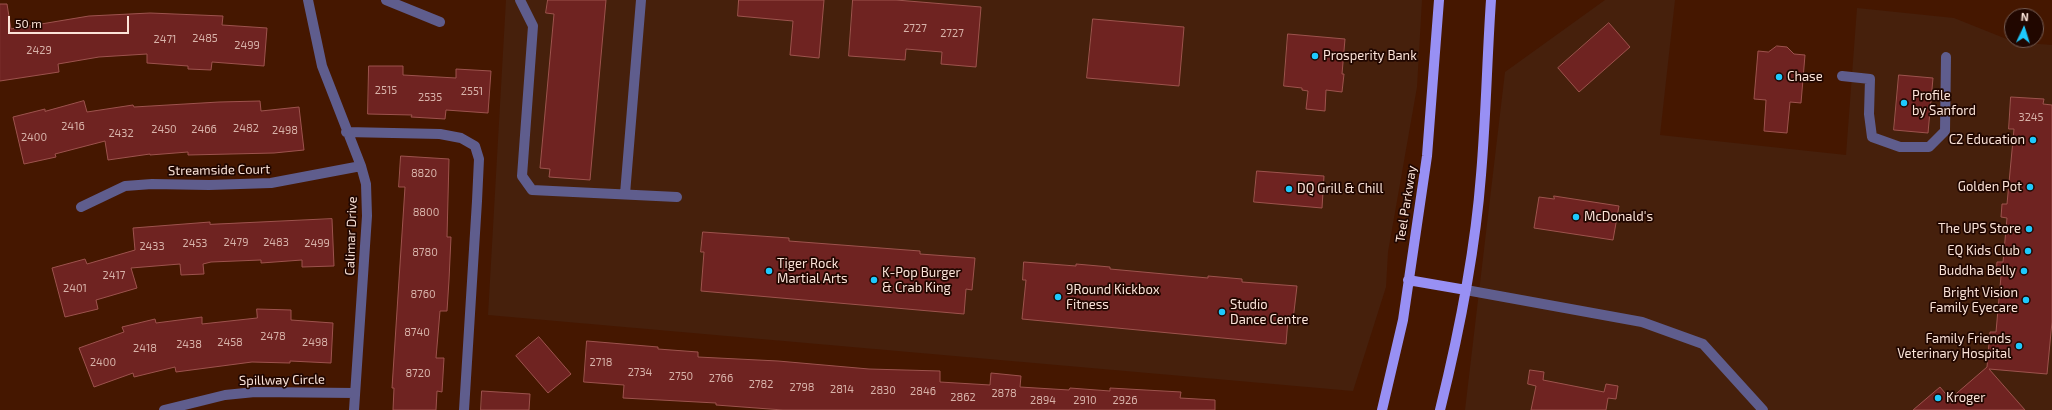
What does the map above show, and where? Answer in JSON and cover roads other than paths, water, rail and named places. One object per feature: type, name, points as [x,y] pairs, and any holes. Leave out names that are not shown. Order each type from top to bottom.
[{"type":"main road","name":"Teel Parkway","points":[[1382,410],[1403,320],[1427,156],[1439,0]]},
{"type":"main road","points":[[1440,410],[1455,349],[1466,290],[1481,176],[1491,0]]},
{"type":"main road","points":[[1408,280],[1466,290]]},
{"type":"street","name":"Calimar Drive","points":[[308,0],[322,66],[346,132],[361,166],[366,184],[367,216],[354,410]]},
{"type":"street","points":[[386,0],[440,22]]},
{"type":"street","points":[[520,0],[532,26],[522,176],[532,190],[677,197]]},
{"type":"street","points":[[625,194],[641,0]]},
{"type":"street","points":[[1842,76],[1870,79],[1868,114],[1872,137],[1900,147],[1929,147],[1945,131],[1946,57]]},
{"type":"street","points":[[346,132],[440,134],[461,138],[475,146],[478,159],[477,194],[464,410]]},
{"type":"street","name":"Streamside Court","points":[[80,206],[125,186],[152,184],[209,185],[271,183],[361,166]]},
{"type":"street","points":[[1466,290],[1642,322],[1703,344],[1763,410]]},
{"type":"street","name":"Spillway Circle","points":[[164,410],[225,395],[255,392],[355,393]]},
{"type":"place","name":"Prosperity Bank","points":[[1315,56]]},
{"type":"place","name":"Chase","points":[[1779,77]]},
{"type":"place","name":"Profile by Sanford","points":[[1904,103]]},
{"type":"place","name":"C2 Education","points":[[2033,140]]},
{"type":"place","name":"Golden Pot","points":[[2030,187]]},
{"type":"place","name":"DQ Grill & Chill","points":[[1289,189]]},
{"type":"place","name":"McDonald's","points":[[1576,217]]},
{"type":"place","name":"The UPS Store","points":[[2029,229]]},
{"type":"place","name":"EQ Kids Club","points":[[2028,251]]},
{"type":"place","name":"Tiger Rock Martial Arts","points":[[769,271]]},
{"type":"place","name":"Buddha Belly","points":[[2024,271]]},
{"type":"place","name":"K-Pop Burger & Crab King","points":[[874,280]]},
{"type":"place","name":"9Round Kickbox Fitness","points":[[1058,297]]},
{"type":"place","name":"Bright Vision Family Eyecare","points":[[2026,300]]},
{"type":"place","name":"Studio Dance Centre","points":[[1222,312]]},
{"type":"place","name":"Family Friends Veterinary Hospital","points":[[2019,346]]},
{"type":"place","name":"Kroger","points":[[1938,398]]}]
